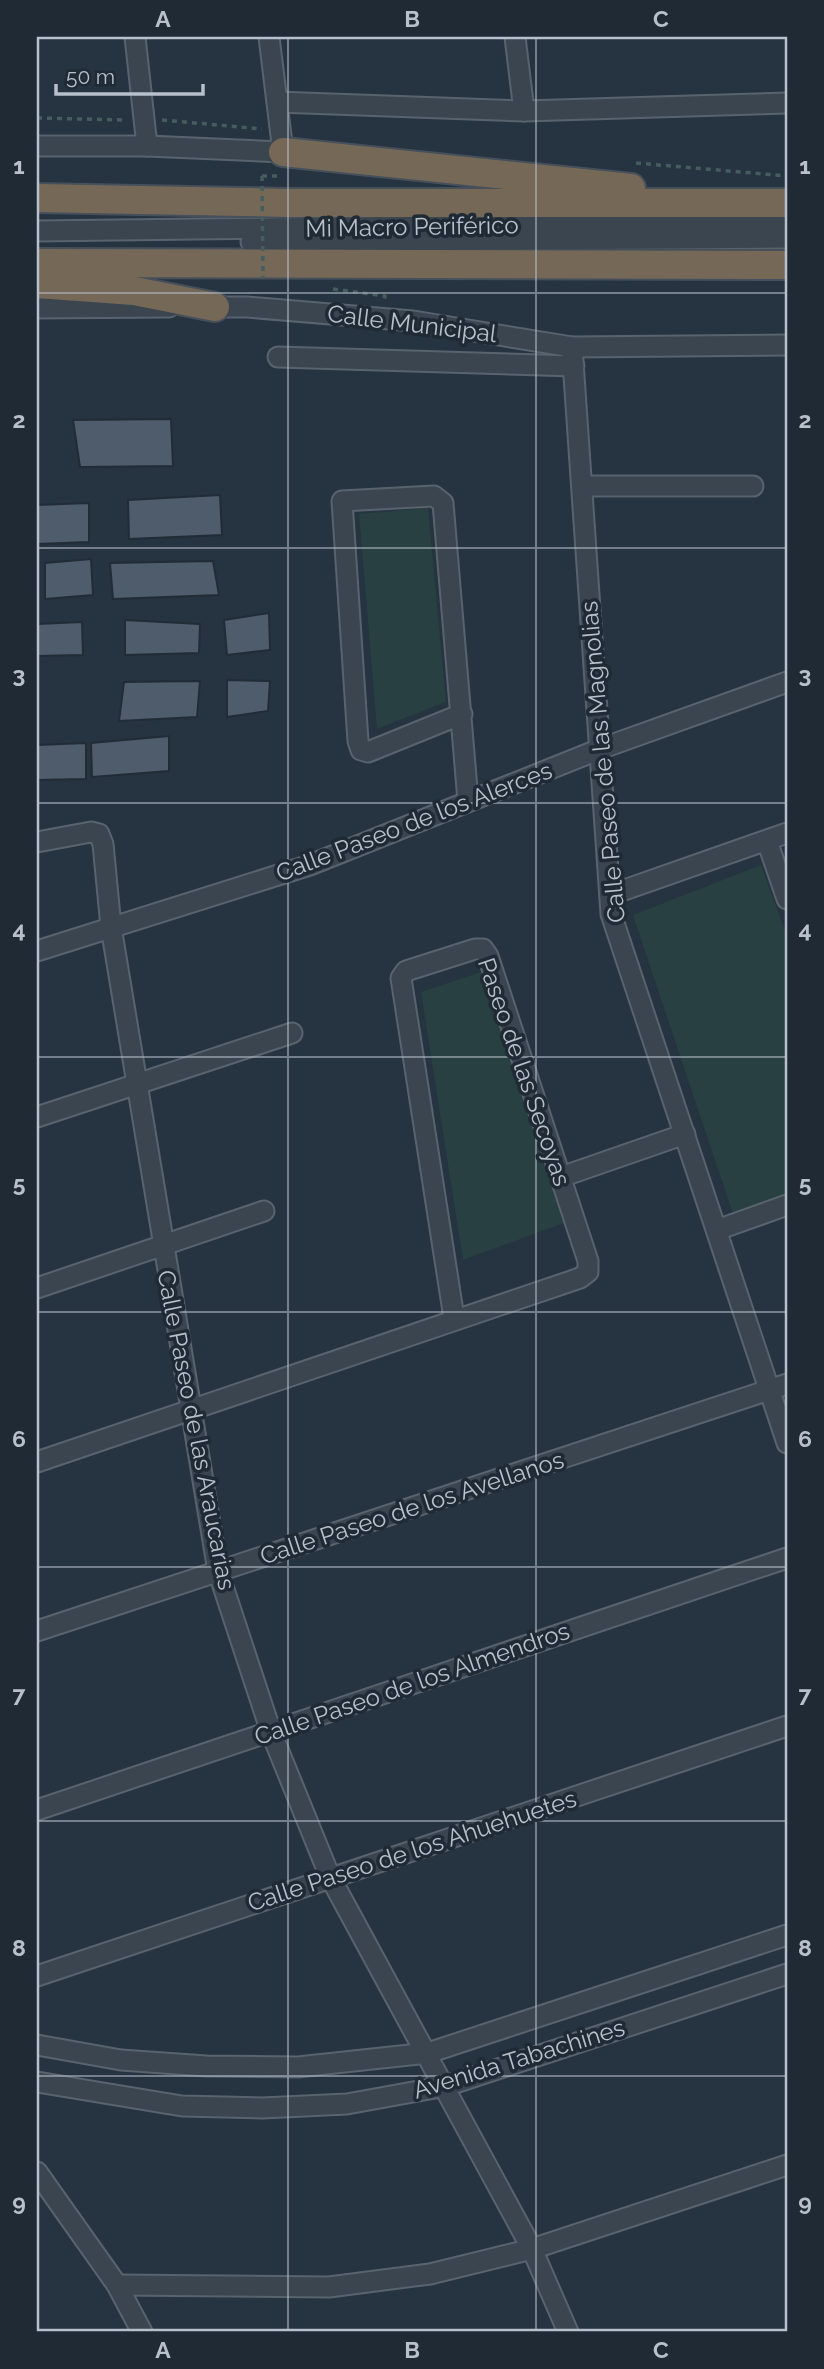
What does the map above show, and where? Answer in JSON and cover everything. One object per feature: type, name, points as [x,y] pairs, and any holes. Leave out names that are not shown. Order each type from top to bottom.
[{"type":"highway","points":[[282,164],[633,188],[680,203]]},
{"type":"highway","points":[[37,198],[289,204],[787,203]]},
{"type":"highway","points":[[37,263],[787,265]]},
{"type":"highway","points":[[37,284],[134,291],[215,307]]},
{"type":"street","points":[[135,37],[147,146]]},
{"type":"street","points":[[37,146],[147,146],[282,164],[269,37]]},
{"type":"street","points":[[516,37],[524,111]]},
{"type":"street","points":[[277,102],[524,111],[787,103]]},
{"type":"street","name":"Mi Macro Periférico","points":[[37,231],[787,222]]},
{"type":"street","name":"Mi Macro Periférico","points":[[37,244],[787,238]]},
{"type":"street","name":"Calle Municipal","points":[[37,308],[215,307],[380,318],[573,357],[787,345]]},
{"type":"street","points":[[278,357],[573,357]]},
{"type":"street","name":"Calle Paseo de las Magnolias","points":[[573,357],[610,895],[616,932],[717,1230],[778,1387],[787,1443]]},
{"type":"street","points":[[582,486],[753,486]]},
{"type":"street","points":[[462,714],[368,752],[361,750],[358,741],[342,501],[434,496],[443,503],[462,714],[468,801]]},
{"type":"street","name":"Calle Paseo de los Alerces","points":[[37,950],[310,865],[600,749],[787,682]]},
{"type":"street","name":"Calle Paseo de las Araucarias","points":[[37,842],[91,832],[99,834],[103,844],[111,927],[189,1412],[218,1571],[271,1732],[330,1877],[446,2086],[532,2249],[568,2332]]},
{"type":"street","points":[[610,895],[787,833]]},
{"type":"street","points":[[767,841],[787,899]]},
{"type":"street","name":"Paseo de las Secoyas","points":[[37,1462],[189,1412],[454,1318],[580,1278],[588,1272],[588,1261],[488,956],[483,949],[475,948],[406,971],[401,978],[454,1318]]},
{"type":"street","points":[[37,1117],[136,1082],[292,1033]]},
{"type":"street","points":[[561,1177],[685,1133]]},
{"type":"street","points":[[717,1230],[787,1205]]},
{"type":"street","points":[[37,1288],[264,1211]]},
{"type":"street","name":"Calle Paseo de los Avellanos","points":[[37,1631],[778,1387]]},
{"type":"street","name":"Calle Paseo de los Almendros","points":[[37,1810],[787,1558]]},
{"type":"street","name":"Calle Paseo de los Ahuehuetes","points":[[37,1976],[787,1726]]},
{"type":"street","name":"Avenida Tabachines","points":[[37,2045],[121,2060],[206,2066],[298,2067],[428,2053],[787,1935]]},
{"type":"street","name":"Avenida Tabachines","points":[[37,2081],[182,2106],[248,2108],[347,2104],[446,2086],[787,1974]]},
{"type":"street","points":[[117,2285],[329,2287],[430,2274],[532,2249],[787,2165]]},
{"type":"street","points":[[37,2172],[117,2285],[142,2332]]},
{"type":"path","points":[[263,279],[262,176],[282,164]]},
{"type":"path","points":[[327,288],[385,296],[380,318]]},
{"type":"green space","points":[[428,508],[446,702],[377,729],[359,514]]},
{"type":"green space","points":[[761,865],[787,936],[787,1198],[734,1217],[633,915]]},
{"type":"green space","points":[[481,972],[564,1223],[463,1260],[421,992]]},
{"type":"building","points":[[171,419],[173,466],[80,467],[73,420]]},
{"type":"building","points":[[220,495],[222,535],[129,539],[128,500]]},
{"type":"building","points":[[89,503],[89,542],[37,544],[37,505]]},
{"type":"building","points":[[91,559],[93,595],[45,599],[45,563]]},
{"type":"building","points":[[213,561],[219,595],[113,599],[110,563]]},
{"type":"building","points":[[269,613],[270,650],[227,655],[224,620]]},
{"type":"building","points":[[125,620],[200,624],[199,653],[125,655]]},
{"type":"building","points":[[82,622],[83,655],[37,656],[37,624]]},
{"type":"building","points":[[227,680],[270,681],[268,711],[227,717]]},
{"type":"building","points":[[200,681],[197,717],[119,721],[124,682]]},
{"type":"building","points":[[169,736],[169,771],[92,777],[91,743]]},
{"type":"building","points":[[86,743],[86,779],[37,780],[37,745]]}]
